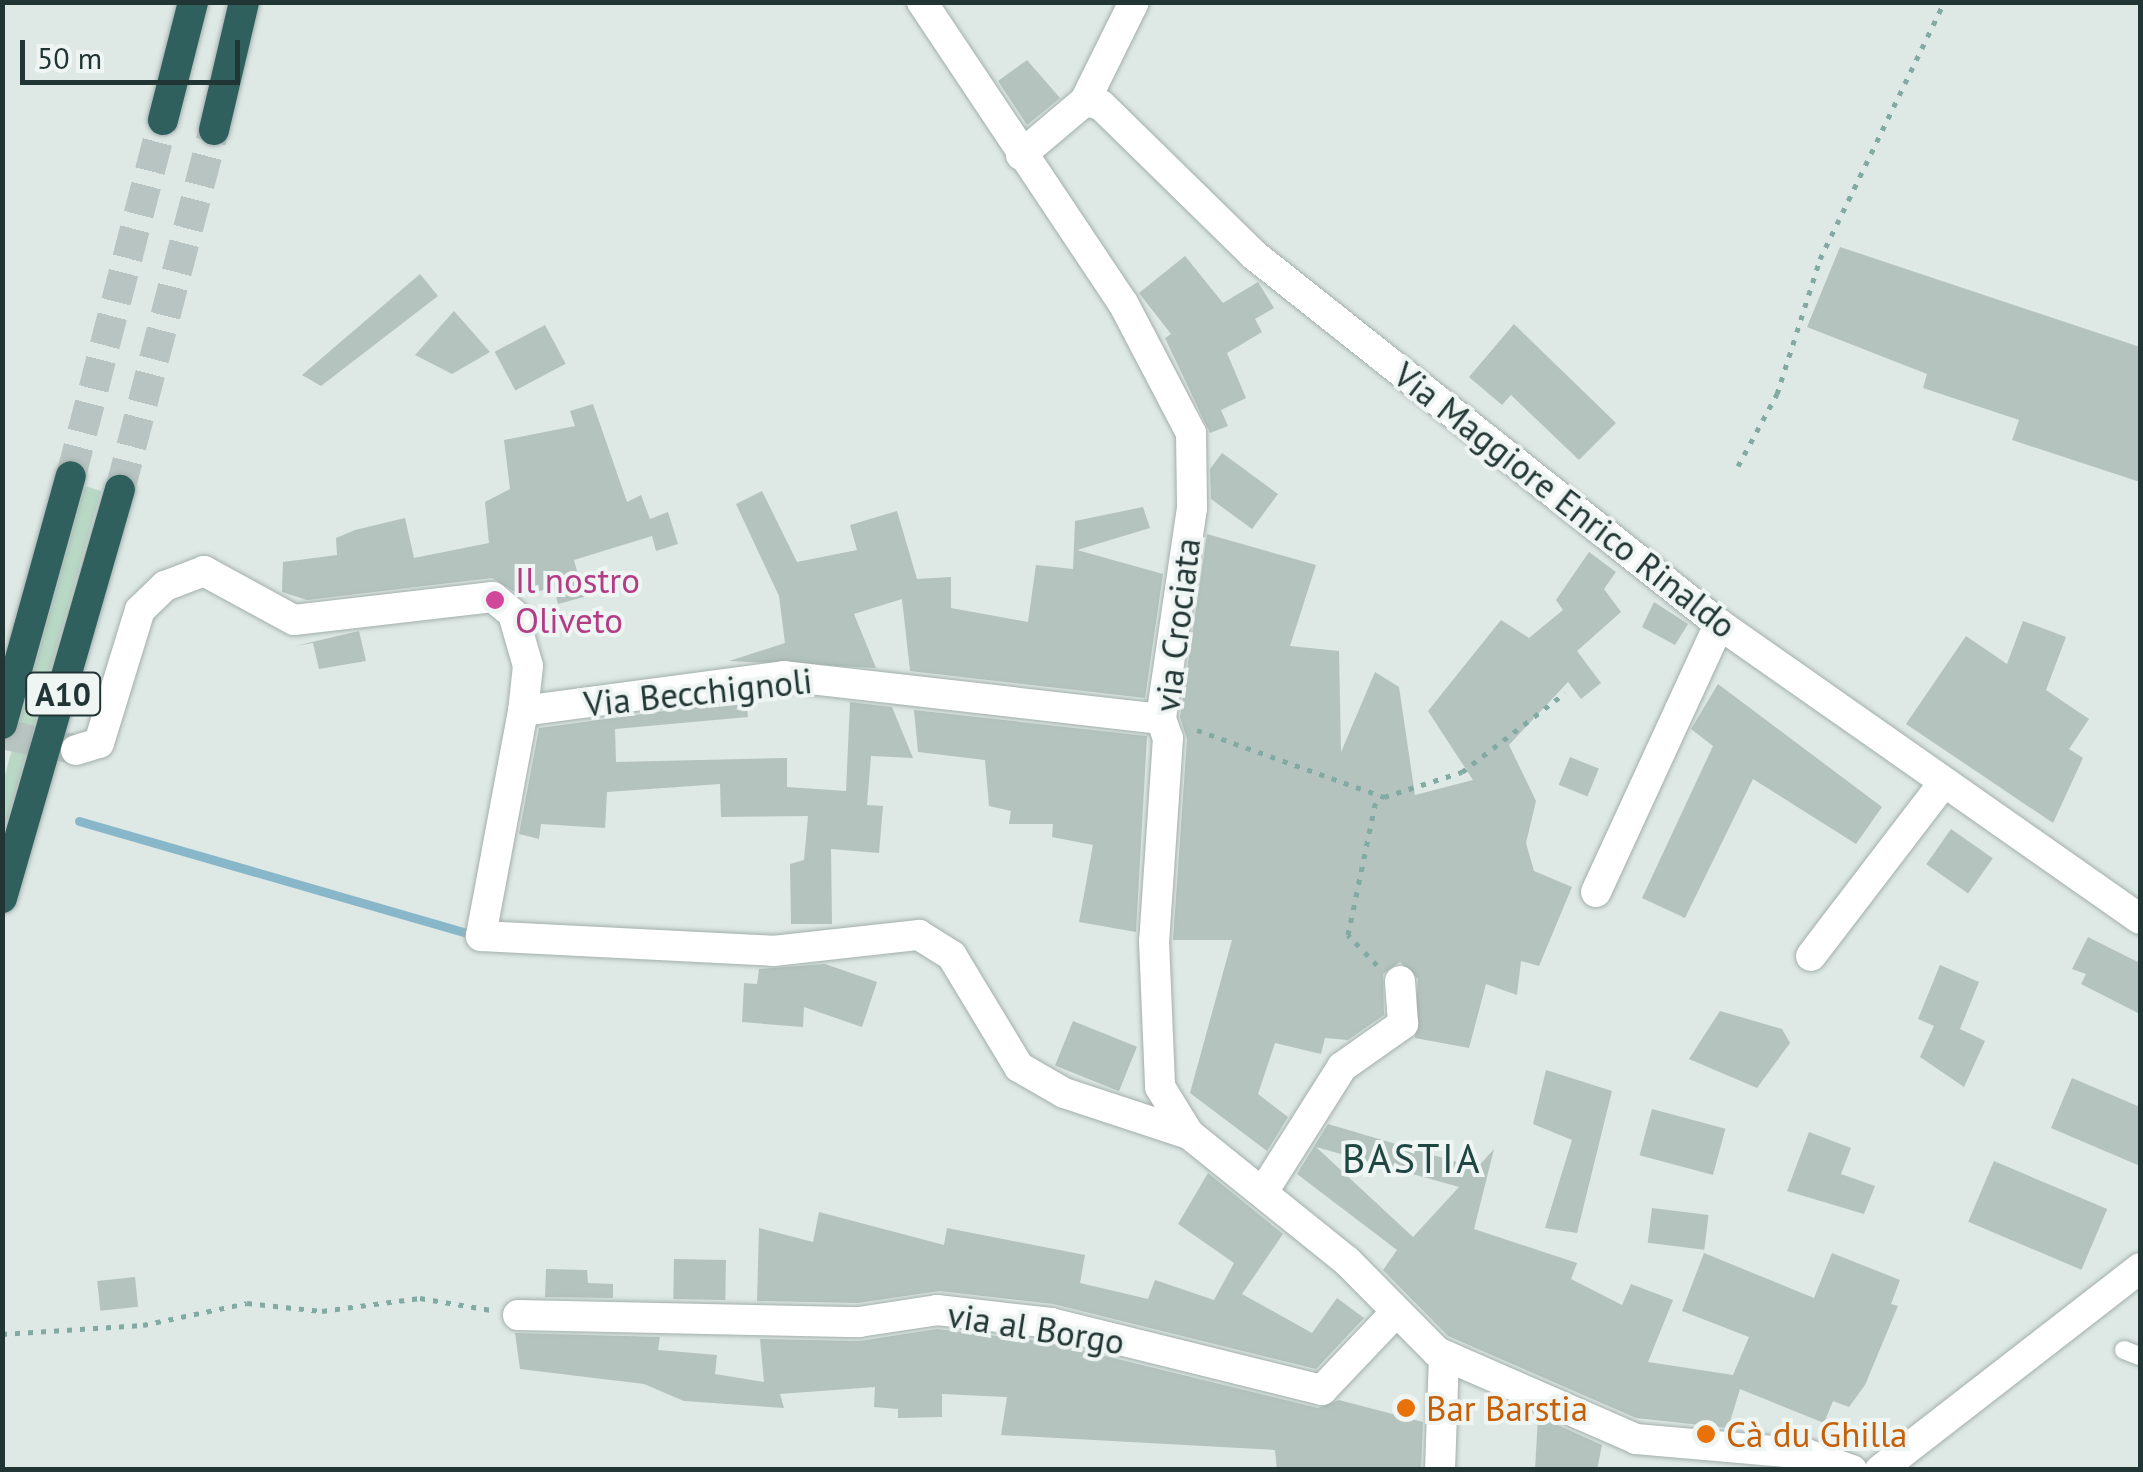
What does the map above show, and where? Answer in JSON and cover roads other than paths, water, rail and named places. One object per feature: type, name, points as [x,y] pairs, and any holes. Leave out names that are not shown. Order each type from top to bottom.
[{"type":"highway","points":[[163,120],[193,2]]},
{"type":"highway","points":[[214,130],[244,2]]},
{"type":"highway","name":"A10","points":[[2,724],[71,476]]},
{"type":"highway","name":"A10","points":[[2,898],[120,490]]},
{"type":"street","name":"via Crociata","points":[[922,2],[1020,156],[1123,303],[1192,433],[1192,508],[1160,719],[1168,738],[1154,940],[1160,1087],[1189,1134]]},
{"type":"street","points":[[1020,156],[1086,101],[1134,2]]},
{"type":"street","name":"Via Maggiore Enrico Rinaldo","points":[[1086,101],[1102,105],[1254,254],[1719,624],[2140,919]]},
{"type":"street","points":[[76,750],[99,742],[140,610],[165,586],[204,571],[294,620],[493,597],[514,614],[528,666],[481,936],[773,952],[918,935],[952,956],[1019,1067],[1064,1093],[1189,1134],[1263,1192],[1444,1356],[1636,1439],[1806,1454],[1852,1470]]},
{"type":"street","points":[[1596,892],[1719,624]]},
{"type":"street","name":"Via Becchignoli","points":[[523,711],[784,676],[1160,719]]},
{"type":"street","points":[[1811,956],[1944,782]]},
{"type":"street","points":[[1263,1192],[1342,1067],[1404,1024],[1400,982]]},
{"type":"street","points":[[1880,1470],[2140,1268]]},
{"type":"street","name":"via al Borgo","points":[[518,1315],[859,1322],[936,1310],[1051,1323],[1322,1390],[1396,1312]]},
{"type":"street","points":[[1440,1470],[1444,1356]]},
{"type":"waterway","points":[[79,821],[464,932]]},
{"type":"tunnel","points":[[71,476],[163,120]]},
{"type":"tunnel","points":[[120,490],[214,130]]},
{"type":"tunnel","points":[[2,734],[73,749]]},
{"type":"place","name":"Il nostro Oliveto","points":[[495,600]]},
{"type":"place","name":"Bar Barstia","points":[[1406,1408]]},
{"type":"place","name":"Cà du Ghilla","points":[[1706,1434]]},
{"type":"district","name":"BASTIA","points":[[1412,1158]]}]
